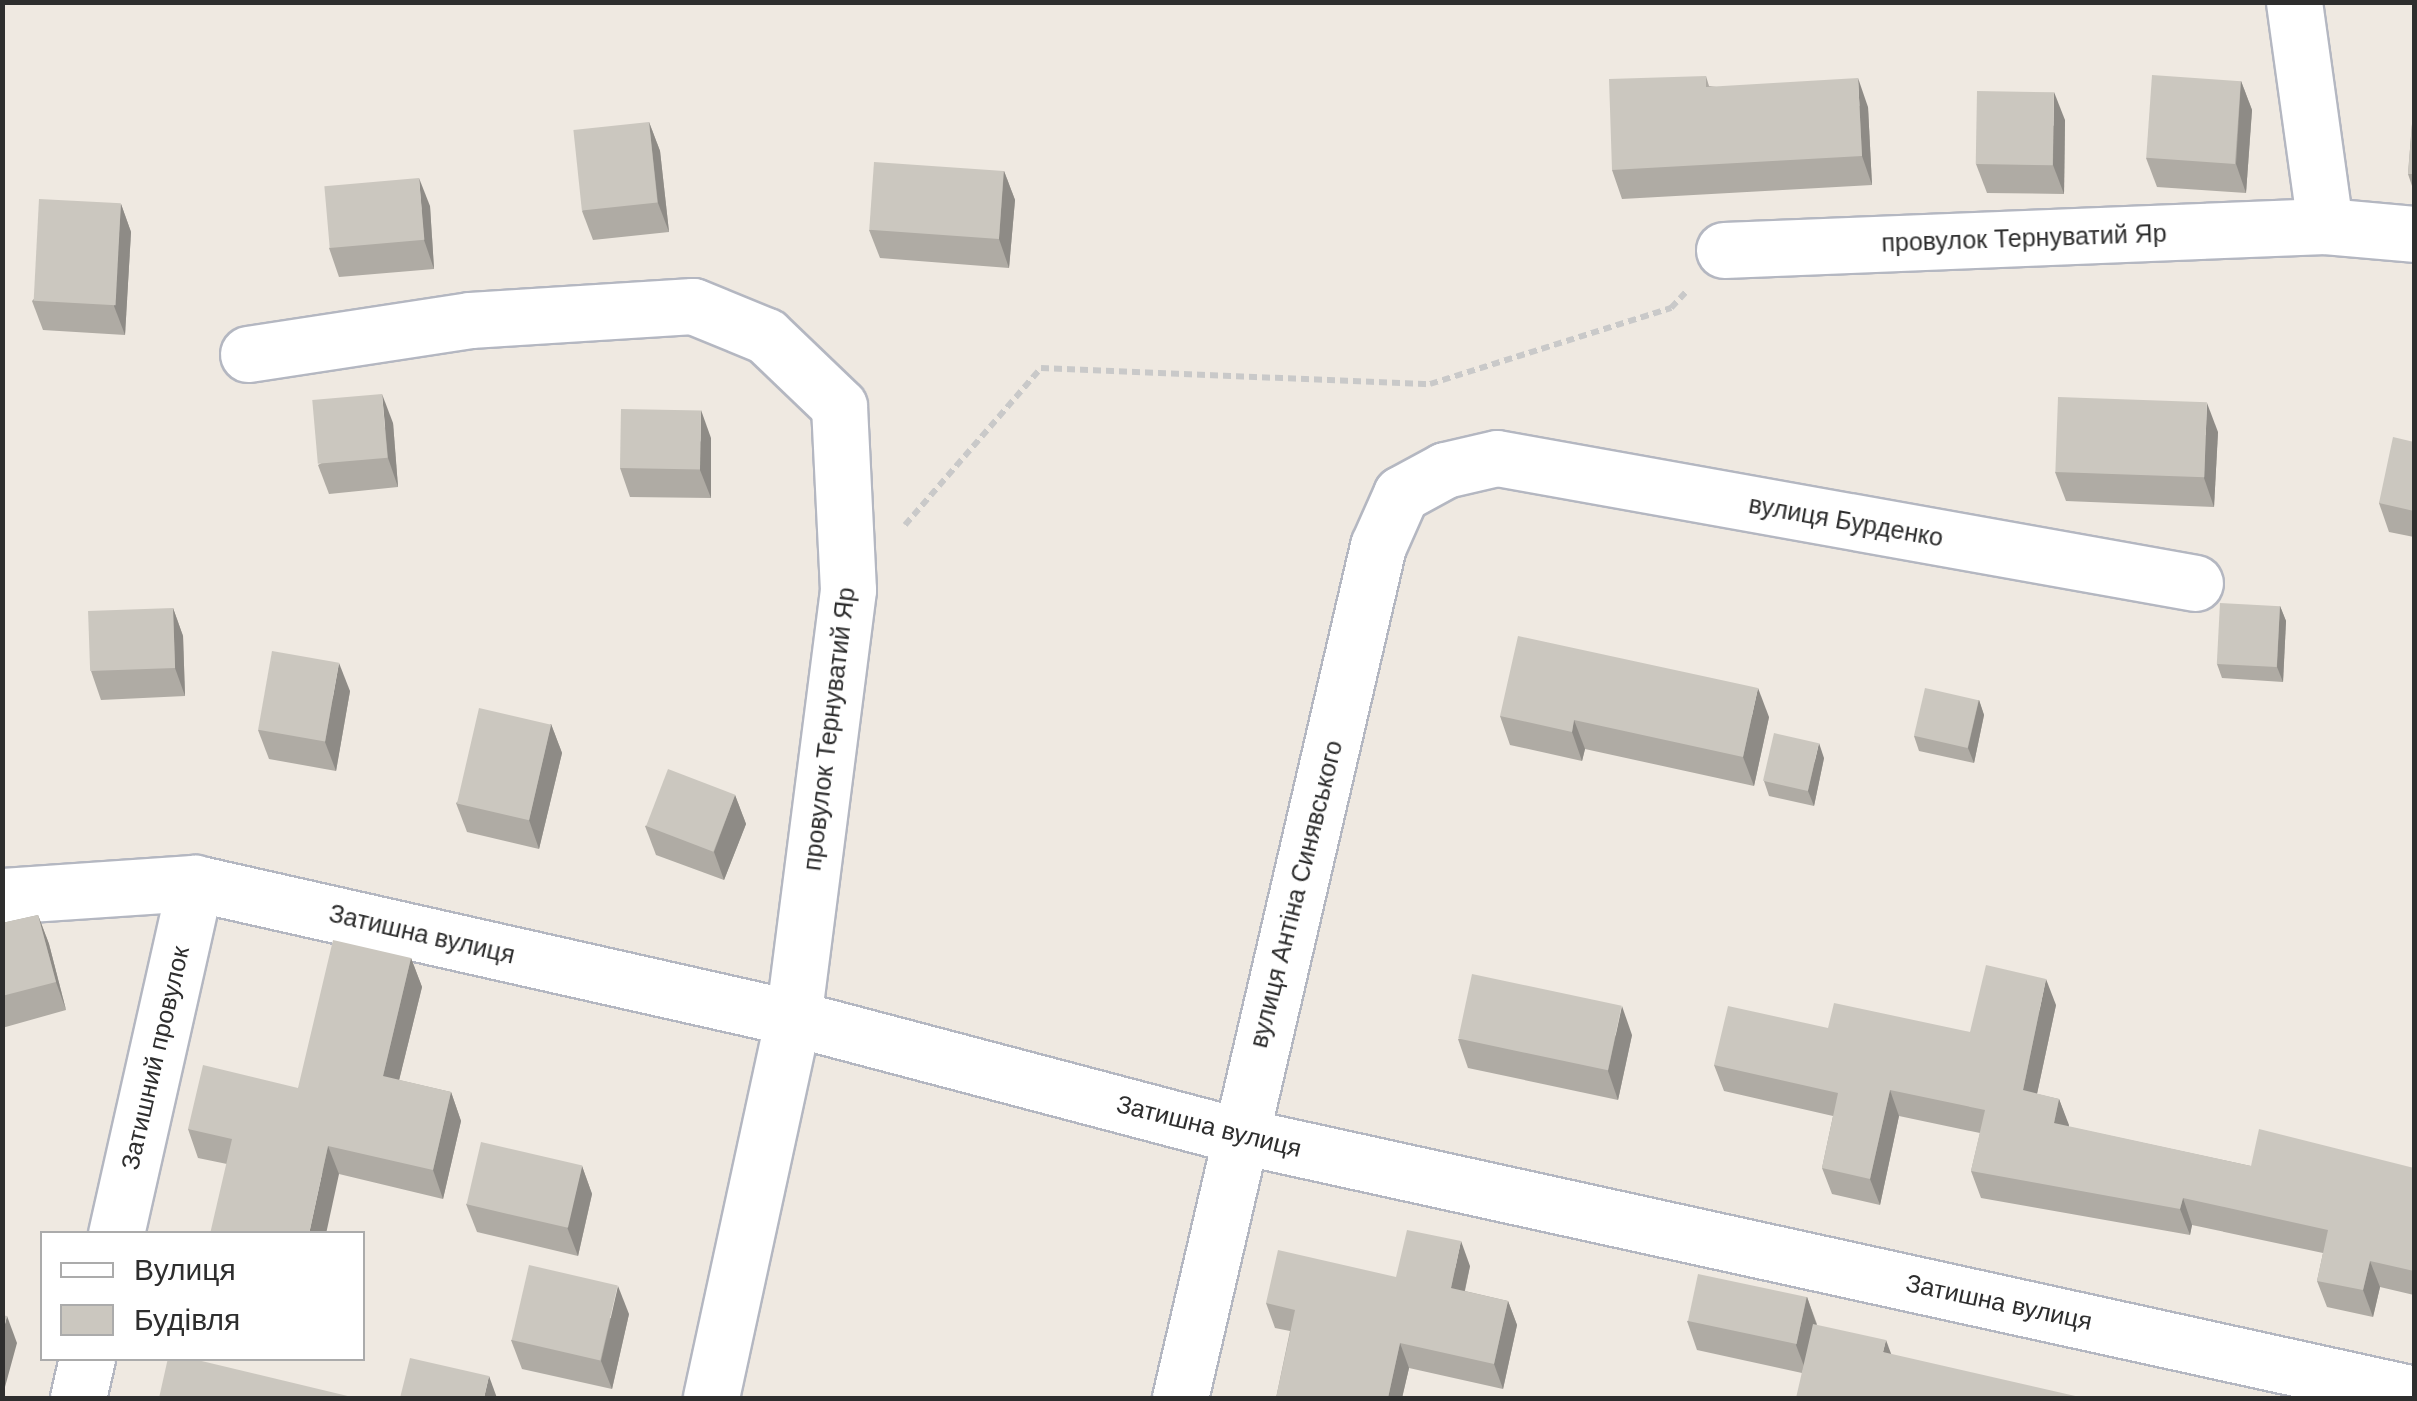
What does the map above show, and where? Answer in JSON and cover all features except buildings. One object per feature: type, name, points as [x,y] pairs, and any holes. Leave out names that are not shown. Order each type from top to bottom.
[{"type":"street","points":[[2294,2],[2326,226]]},
{"type":"street","name":"провулок Тернуватий Яр","points":[[1724,250],[2326,226],[2414,234]]},
{"type":"street","name":"провулок Тернуватий Яр","points":[[248,354],[470,320],[692,306],[766,336],[838,406],[848,590],[793,1018]]},
{"type":"street","name":"вулиця Бурденко","points":[[1497,458],[2195,584]]},
{"type":"street","name":"вулиця Антіна Синявського","points":[[1180,1398],[1238,1135],[1378,546],[1401,494],[1444,470],[1497,458]]},
{"type":"street","name":"Затишна вулиця","points":[[2,896],[195,883],[793,1018],[1238,1135],[2414,1394]]},
{"type":"street","name":"Затишний провулок","points":[[117,1231],[195,883]]},
{"type":"street","points":[[711,1398],[793,1018]]},
{"type":"street","points":[[78,1398],[86,1361]]},
{"type":"path","points":[[848,590],[1042,368],[1430,384],[1671,308]]}]
